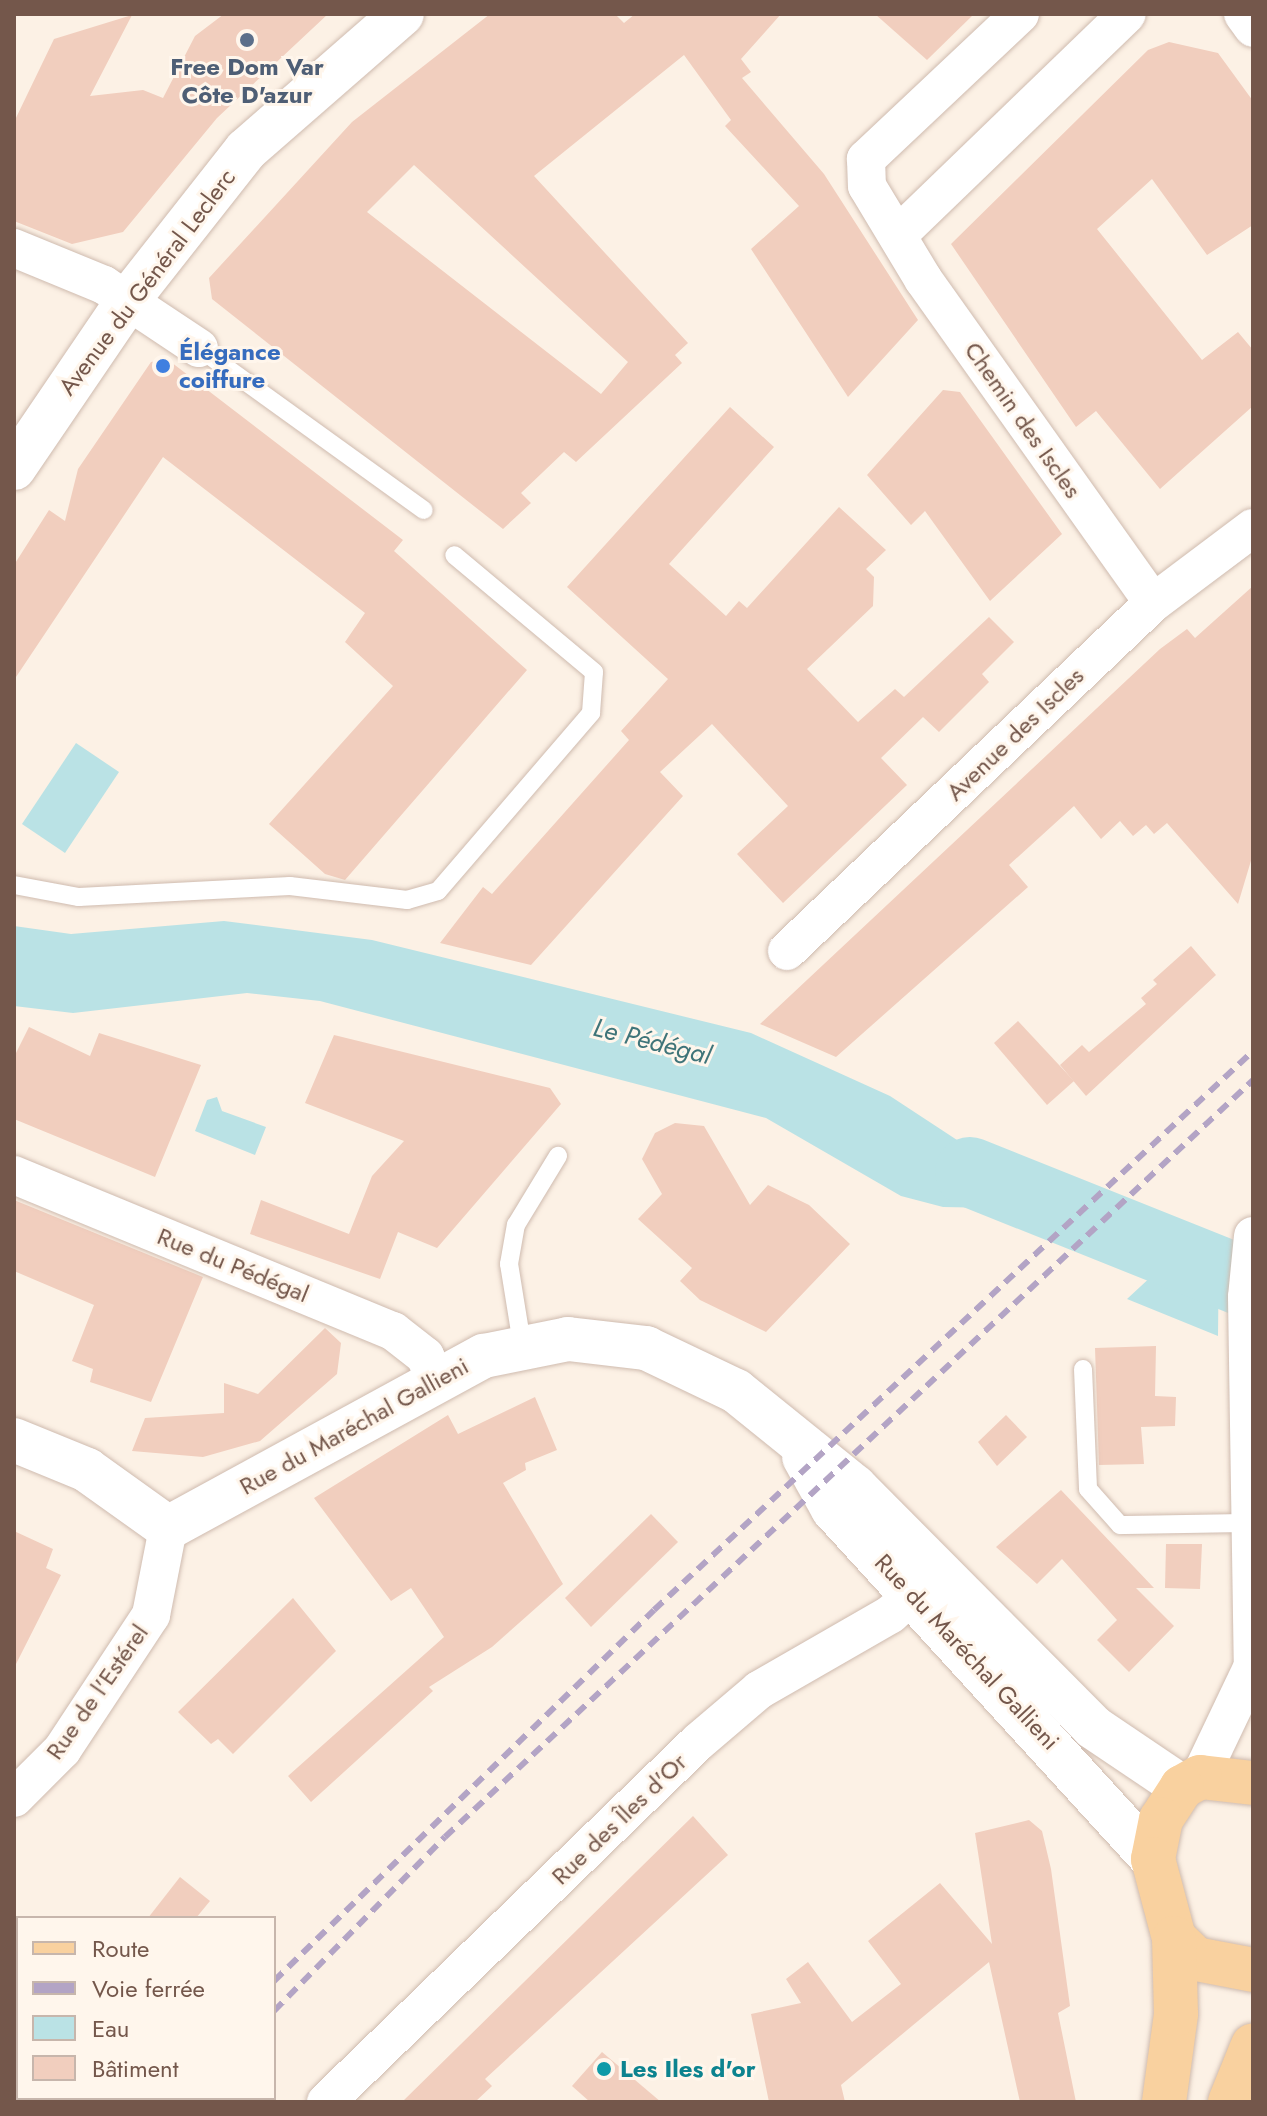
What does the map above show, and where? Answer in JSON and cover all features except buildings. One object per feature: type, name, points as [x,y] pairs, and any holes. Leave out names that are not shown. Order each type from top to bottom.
[{"type":"main road","name":"Avenue du Général Leclerc","points":[[14,468],[128,300],[246,150],[402,14]]},
{"type":"main road","name":"Rue du Maréchal Gallieni","points":[[168,1528],[435,1378],[522,1344],[568,1339],[646,1348],[736,1391],[793,1437],[927,1583],[1153,1859]]},
{"type":"main road","points":[[14,1440],[87,1470],[168,1528]]},
{"type":"main road","name":"Rue du Maréchal Gallieni","points":[[927,1583],[1093,1727],[1191,1782]]},
{"type":"main road","points":[[1164,2102],[1176,2014],[1174,1938],[1153,1859],[1161,1819],[1191,1782],[1253,1783]]},
{"type":"main road","points":[[1174,1938],[1196,1959],[1253,1970]]},
{"type":"main road","points":[[1230,2102],[1253,2045]]},
{"type":"street","name":"Chemin des Iscles","points":[[1020,14],[866,159],[867,186],[900,233],[923,279],[1153,603]]},
{"type":"street","points":[[900,233],[1127,14]]},
{"type":"street","points":[[1243,14],[1253,28]]},
{"type":"street","points":[[14,248],[128,300],[199,348]]},
{"type":"street","name":"Avenue des Iscles","points":[[787,951],[1153,603],[1253,528]]},
{"type":"street","name":"Rue du Pédégal","points":[[14,1175],[393,1331],[425,1356],[435,1378]]},
{"type":"street","points":[[1191,1782],[1252,1673],[1249,1350],[1252,1240]]},
{"type":"street","name":"Rue de l'Estérel","points":[[14,1798],[62,1750],[151,1615],[168,1528]]},
{"type":"street","name":"Rue des Îles d'Or","points":[[326,2102],[698,1742],[777,1678],[927,1583]]},
{"type":"lane","points":[[199,348],[424,510]]},
{"type":"lane","points":[[14,885],[79,897],[290,886],[407,900],[438,891],[591,713],[594,672],[454,555]]},
{"type":"lane","points":[[522,1344],[509,1264],[516,1225],[532,1187],[558,1156]]},
{"type":"lane","points":[[1083,1369],[1088,1489],[1120,1525],[1250,1523]]},
{"type":"water","points":[[76,743],[119,772],[65,853],[22,824]]},
{"type":"water","points":[[224,921],[372,940],[751,1033],[890,1096],[989,1161],[1077,1188],[1039,1228],[996,1208],[943,1207],[901,1196],[766,1118],[320,1001],[247,993],[73,1013],[14,1006],[14,926],[71,934]]},
{"type":"water","points":[[217,1097],[222,1111],[266,1127],[255,1155],[195,1131],[207,1100]]},
{"type":"water","points":[[1138,1216],[1219,1244],[1218,1336],[1127,1299],[1155,1273],[1099,1253]]},
{"type":"waterway","name":"Le Pédégal","points":[[970,1172],[1253,1285]]},
{"type":"railway","points":[[276,1979],[654,1610],[1253,1051]]},
{"type":"railway","points":[[276,2009],[445,1837],[1253,1080]]},
{"type":"place","name":"Free Dom Var Côte D'azur","points":[[247,40]]},
{"type":"place","name":"Élégance coiffure","points":[[163,366]]},
{"type":"place","name":"Les Iles d'or","points":[[604,2069]]}]
